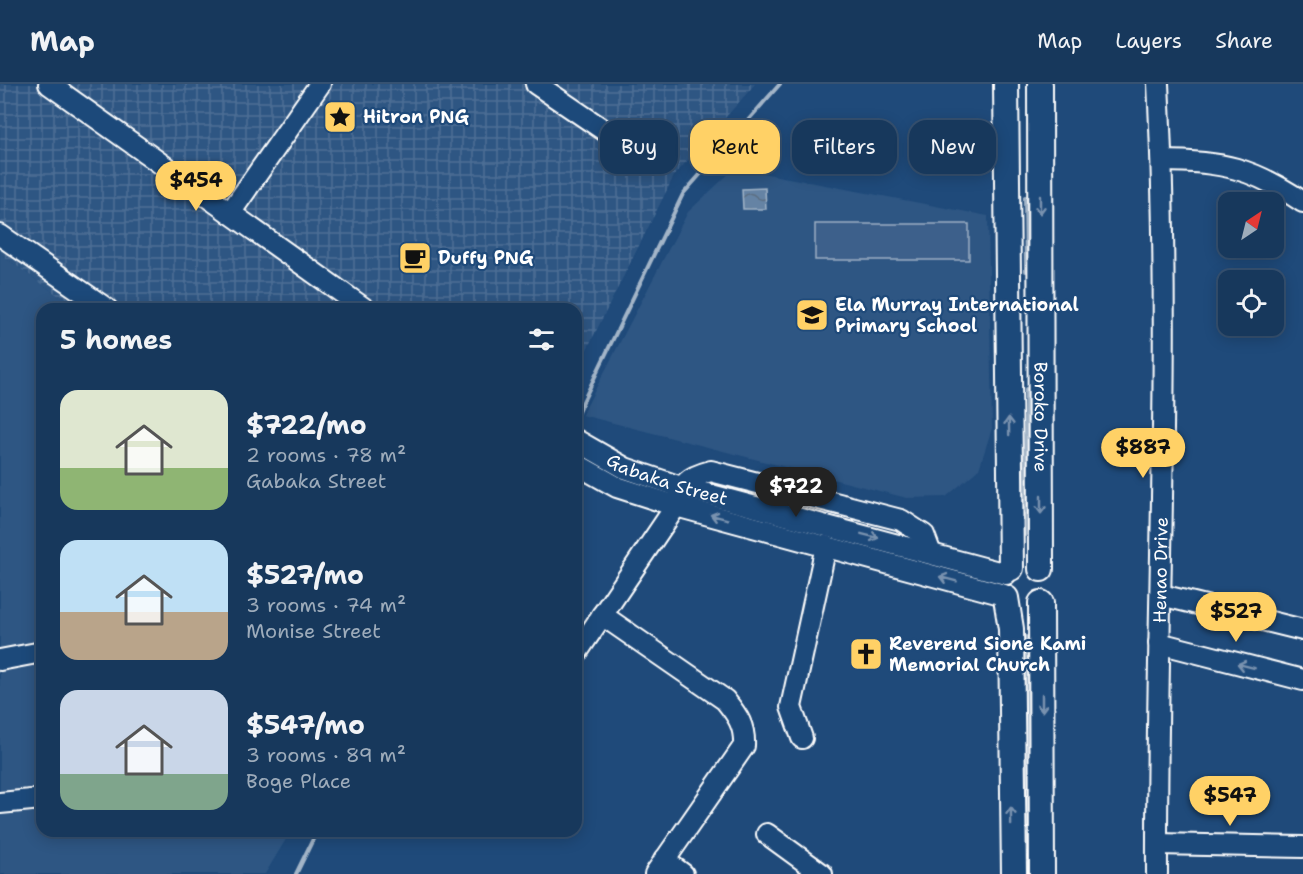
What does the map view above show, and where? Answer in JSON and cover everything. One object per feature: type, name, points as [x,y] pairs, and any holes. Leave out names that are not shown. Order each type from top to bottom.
[{"type":"main road","name":"Boroko Drive","points":[[1006,84],[1007,584],[1011,629],[1011,821],[1014,874]]},
{"type":"main road","name":"Boroko Drive","points":[[1040,84],[1041,569]]},
{"type":"main road","points":[[1026,563],[1041,569],[1048,582],[1046,597],[1041,603],[1026,609],[1015,606],[1007,584],[1026,563]]},
{"type":"main road","points":[[1041,603],[1042,874]]},
{"type":"street","points":[[49,84],[357,303]]},
{"type":"street","points":[[230,213],[320,84]]},
{"type":"street","points":[[536,84],[600,127]]},
{"type":"street","name":"Henao Drive","points":[[1157,874],[1161,596],[1162,161],[1158,84]]},
{"type":"street","points":[[1162,161],[1206,161],[1233,166],[1278,185],[1303,202]]},
{"type":"street","points":[[0,235],[98,303]]},
{"type":"street","name":"Gabaka Street","points":[[582,443],[679,496],[826,546],[1007,584]]},
{"type":"street","name":"Gabaka Street","points":[[582,467],[617,487],[679,496],[930,551],[1007,584]]},
{"type":"street","points":[[582,645],[679,496]]},
{"type":"street","points":[[802,738],[791,707],[826,546]]},
{"type":"street","points":[[1161,596],[1303,630]]},
{"type":"street","points":[[603,615],[725,700],[739,717],[744,728],[744,746],[659,867],[683,874]]},
{"type":"street","points":[[1159,643],[1303,680]]},
{"type":"street","points":[[0,660],[36,653]]},
{"type":"street","points":[[0,803],[36,800]]},
{"type":"street","points":[[768,834],[822,874]]},
{"type":"street","points":[[1156,844],[1303,847]]},
{"type":"shaded area","points":[[0,84],[755,84],[723,120],[690,120],[690,158],[678,171],[678,120],[600,120],[600,174],[676,174],[582,359],[582,303],[69,303],[0,254]]},
{"type":"shaded area","name":"Ela Murray International Primary School","points":[[729,174],[767,174],[988,216],[992,428],[979,469],[946,497],[907,498],[582,415],[688,212]]},
{"type":"shaded area","points":[[815,224],[969,224],[969,260],[815,260]]},
{"type":"shaded area","points":[[0,254],[69,303],[36,303],[36,837],[287,837],[265,874],[0,874]]},
{"type":"water","points":[[765,188],[766,209],[743,209],[742,189]]},
{"type":"waterway","points":[[582,404],[683,194],[780,84]]},
{"type":"waterway","points":[[1025,197],[1026,271]]},
{"type":"waterway","points":[[1025,535],[1026,389]]},
{"type":"waterway","points":[[1026,637],[1026,874]]},
{"type":"waterway","points":[[296,874],[314,837]]},
{"type":"place","name":"Hitron PNG","points":[[340,117]]},
{"type":"place","name":"Duffy PNG","points":[[415,258]]},
{"type":"place","name":"Ela Murray International Primary School","points":[[812,315]]},
{"type":"place","name":"Reverend Sione Kami Memorial Church","points":[[866,654]]}]
